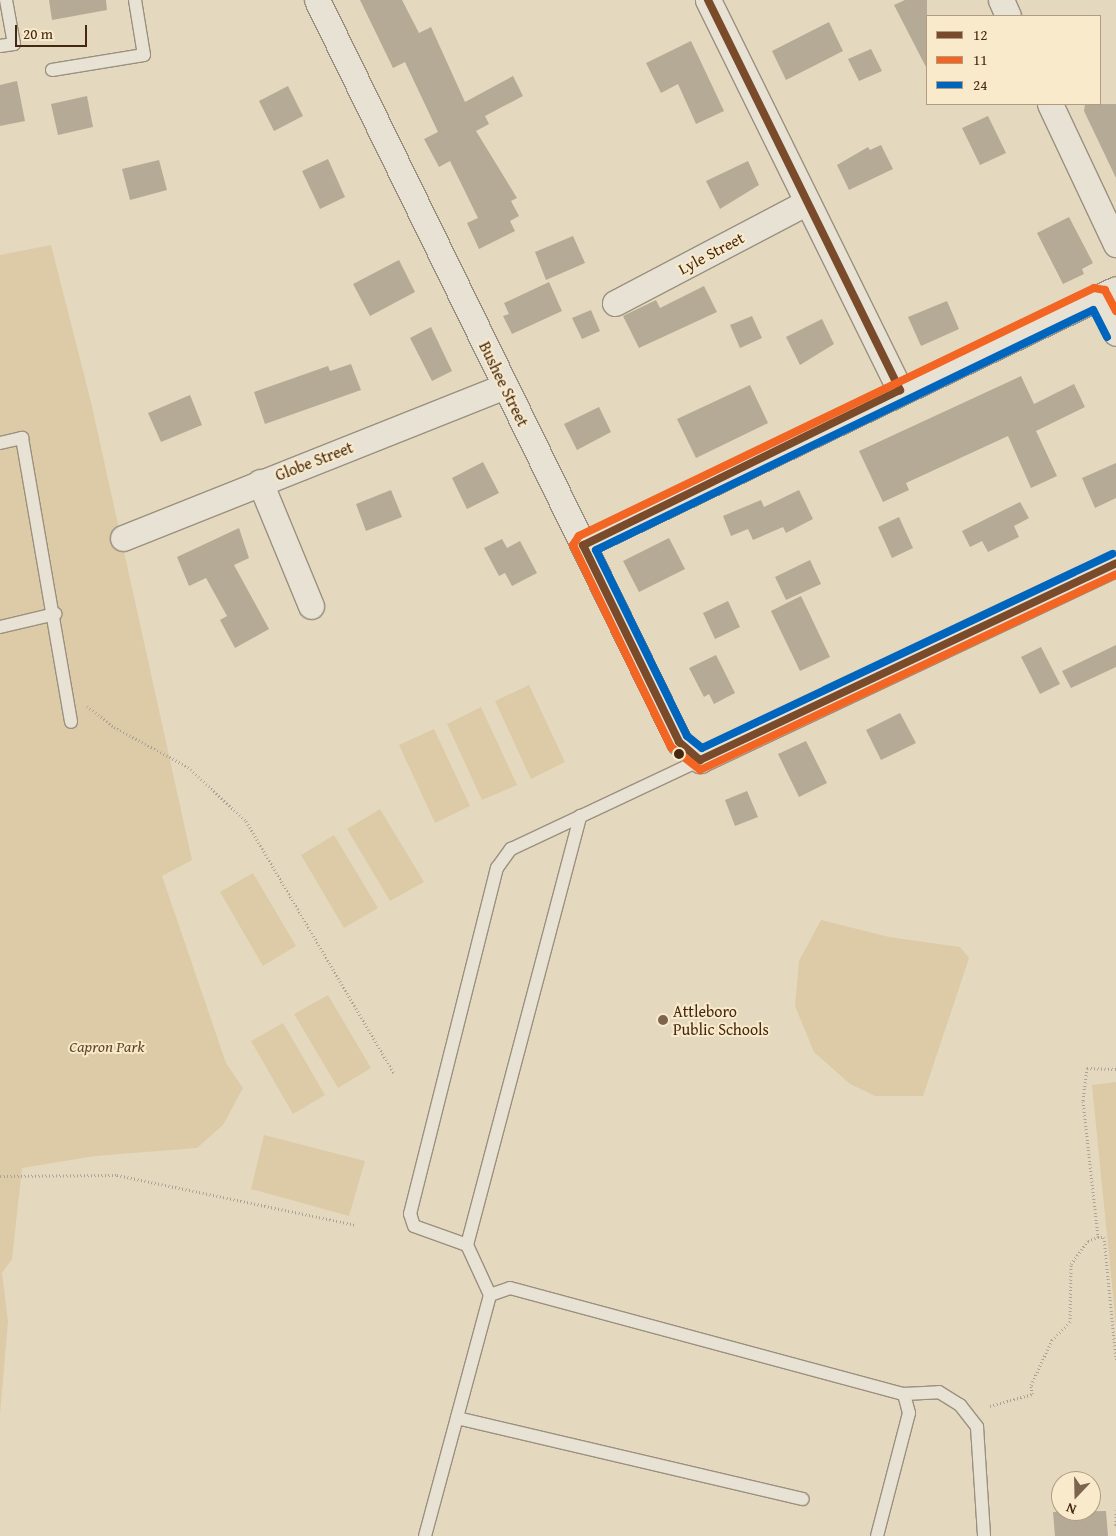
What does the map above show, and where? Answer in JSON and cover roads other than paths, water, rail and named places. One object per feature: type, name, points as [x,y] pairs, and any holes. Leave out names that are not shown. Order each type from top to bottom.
[{"type":"street","name":"Bushee Street","points":[[317,0],[680,742],[700,760]]},
{"type":"street","points":[[708,0],[900,390]]},
{"type":"street","points":[[1001,0],[1008,15]]},
{"type":"street","points":[[1050,105],[1116,244]]},
{"type":"street","name":"Lyle Street","points":[[615,303],[807,202]]},
{"type":"street","points":[[583,545],[900,390],[1107,293],[1116,333]]},
{"type":"street","name":"Globe Street","points":[[122,538],[505,386]]},
{"type":"street","points":[[260,482],[311,606]]},
{"type":"street","points":[[700,760],[1116,563]]},
{"type":"lane","points":[[0,46],[14,44],[6,0]]},
{"type":"lane","points":[[52,70],[144,55],[135,0]]},
{"type":"lane","points":[[0,443],[22,438],[55,614],[71,722]]},
{"type":"lane","points":[[0,627],[55,614]]},
{"type":"lane","points":[[467,1246],[414,1226],[410,1214],[497,868],[511,849],[700,760]]},
{"type":"lane","points":[[425,1536],[490,1295],[467,1246],[580,816]]},
{"type":"lane","points":[[490,1295],[510,1288],[904,1394],[939,1392],[971,1415],[977,1427],[984,1536]]},
{"type":"lane","points":[[877,1536],[909,1413],[904,1394]]},
{"type":"lane","points":[[457,1418],[803,1499]]},
{"type":"place","name":"Attleboro Public Schools","points":[[663,1020]]},
{"type":"park label","name":"Capron Park","points":[[107,1046]]}]
